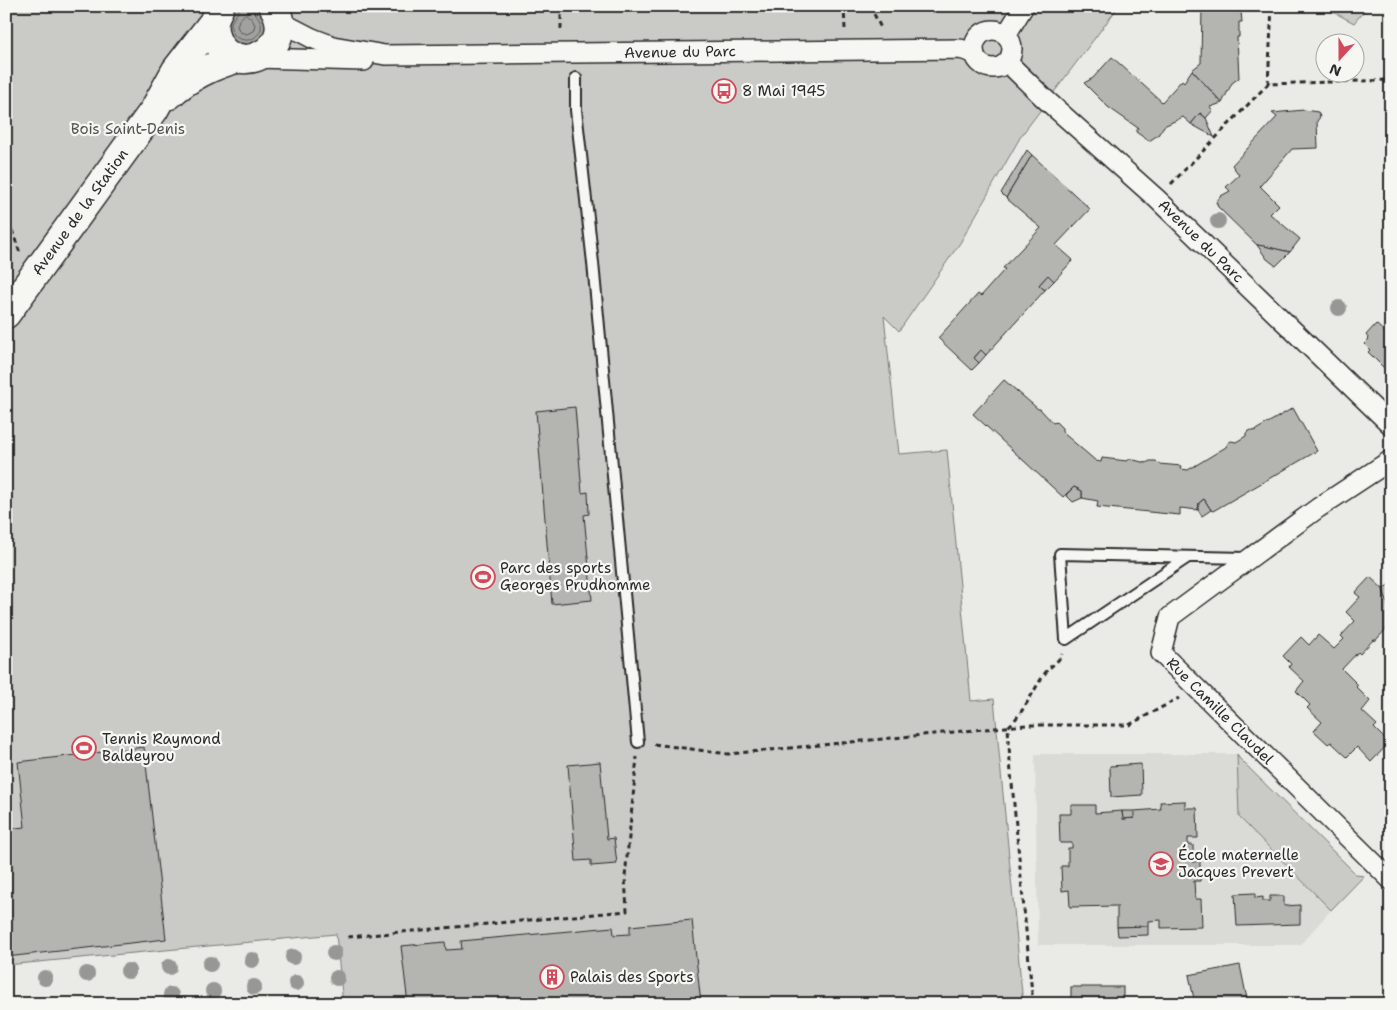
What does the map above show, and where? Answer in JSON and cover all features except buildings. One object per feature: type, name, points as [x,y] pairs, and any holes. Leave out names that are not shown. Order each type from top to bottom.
[{"type":"street","points":[[1006,35],[1024,6]]},
{"type":"street","points":[[219,10],[214,28],[218,43],[224,50],[248,58],[266,53],[277,40],[280,31],[276,14]]},
{"type":"street","name":"Avenue de la Station","points":[[6,314],[154,110],[176,70],[219,10]]},
{"type":"street","name":"Avenue du Parc","points":[[276,14],[312,38],[333,46],[385,55],[960,49],[974,53]]},
{"type":"street","points":[[999,31],[1006,35],[1011,41],[1011,56],[1002,67],[988,68],[976,60],[974,45],[977,37],[983,32],[999,31]]},
{"type":"street","name":"Avenue du Parc","points":[[248,58],[364,61],[385,55]]},
{"type":"street","name":"Avenue de la Station","points":[[154,110],[182,83],[197,73],[221,63],[248,58]]},
{"type":"street","name":"Avenue du Parc","points":[[1008,62],[1045,99],[1157,199],[1391,424]]},
{"type":"street","name":"Rue Camille Claudel","points":[[1391,460],[1318,508],[1170,617],[1161,653],[1391,880]]},
{"type":"lane","points":[[576,78],[576,110],[593,263],[638,742]]},
{"type":"lane","points":[[1066,639],[1060,554],[1250,558]]},
{"type":"lane","points":[[1066,639],[1188,556]]},
{"type":"path","points":[[1157,199],[1268,84],[1272,6]]},
{"type":"path","points":[[1268,84],[1391,80]]},
{"type":"path","points":[[6,213],[21,254]]},
{"type":"path","points":[[1033,1004],[1008,727],[1019,716],[1047,670],[1060,658],[1066,639]]},
{"type":"path","points":[[348,937],[627,911],[625,877],[638,742],[728,754],[1026,725],[1129,725],[1180,697],[1188,695],[1196,687]]},
{"type":"shaded area","name":"École maternelle Jacques Prevert","points":[[1035,754],[1237,754],[1239,817],[1331,910],[1300,945],[1038,945]]},
{"type":"green space","name":"Parc des sports Georges Prudhomme","points":[[6,6],[1119,6],[1021,136],[960,243],[899,331],[884,316],[899,454],[947,450],[971,701],[994,699],[1023,1004],[343,1004],[336,934],[6,965]]},
{"type":"green space","points":[[1322,6],[1368,6],[1354,23]]},
{"type":"green space","points":[[1237,754],[1357,875],[1364,876],[1331,910],[1239,817]]},
{"type":"water","points":[[242,6],[250,6],[257,9],[263,15],[266,26],[263,37],[257,43],[250,46],[242,46],[235,43],[229,37],[226,30],[226,22],[229,15],[235,9]]},
{"type":"place","name":"8 Mai 1945","points":[[724,91]]},
{"type":"place","name":"Parc des sports Georges Prudhomme","points":[[483,577]]},
{"type":"place","name":"Tennis Raymond Baldeyrou","points":[[84,748]]},
{"type":"place","name":"École maternelle Jacques Prevert","points":[[1161,864]]},
{"type":"place","name":"Palais des Sports","points":[[552,977]]},
{"type":"park label","name":"Bois Saint-Denis","points":[[128,129]]}]
